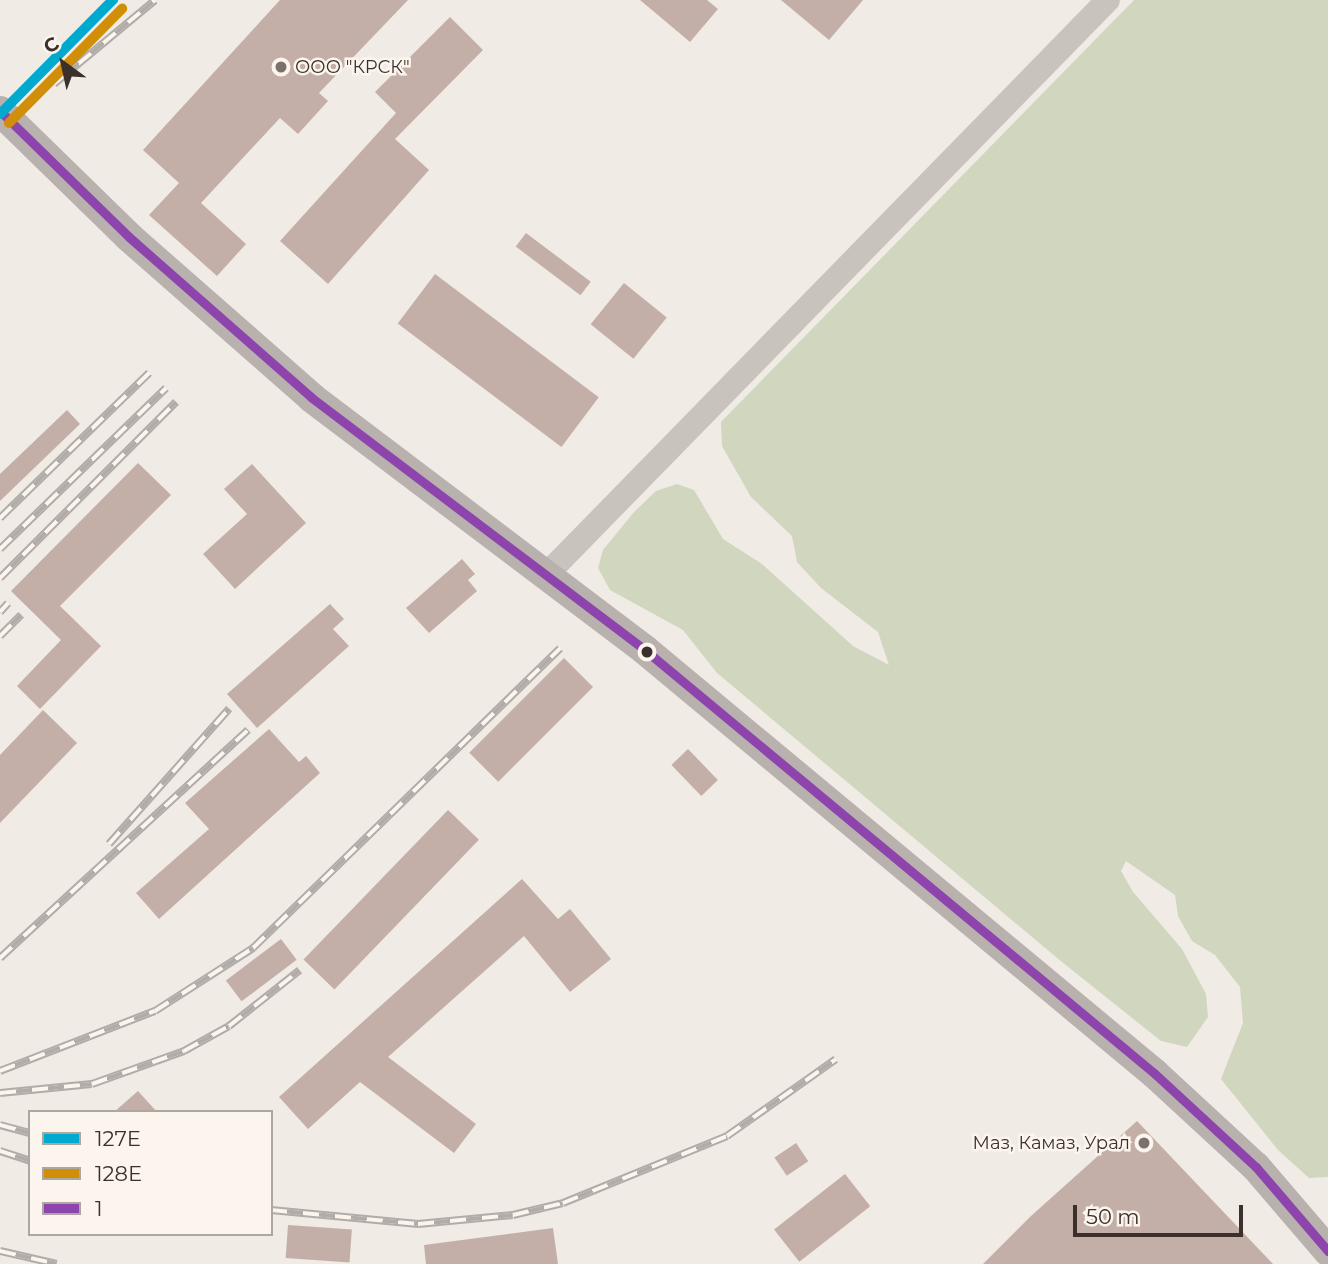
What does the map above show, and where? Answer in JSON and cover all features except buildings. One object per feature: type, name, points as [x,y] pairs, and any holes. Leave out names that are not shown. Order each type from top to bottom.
[{"type":"main road","points":[[0,111],[129,237],[304,391],[548,573],[1163,1081],[1256,1167],[1328,1251]]},
{"type":"street","points":[[548,573],[1108,0]]},
{"type":"green space","points":[[1134,0],[1328,0],[1328,1177],[1309,1178],[1278,1150],[1221,1079],[1243,1023],[1240,987],[1215,955],[1192,941],[1178,916],[1175,895],[1126,861],[1121,871],[1133,892],[1182,949],[1206,994],[1208,1017],[1187,1047],[1161,1041],[1062,962],[717,673],[683,630],[610,590],[598,568],[603,550],[634,512],[656,491],[677,484],[694,490],[723,539],[762,564],[853,646],[889,665],[878,632],[821,588],[797,562],[792,536],[751,497],[722,446],[721,422]]},
{"type":"railway","points":[[54,84],[155,0]]},
{"type":"railway","points":[[0,518],[149,373]]},
{"type":"railway","points":[[0,549],[166,388]]},
{"type":"railway","points":[[0,578],[176,402]]},
{"type":"railway","points":[[0,612],[8,603]]},
{"type":"railway","points":[[0,636],[21,615]]},
{"type":"railway","points":[[0,1071],[155,1011],[253,948],[560,648]]},
{"type":"railway","points":[[109,844],[229,709]]},
{"type":"railway","points":[[0,958],[248,730]]},
{"type":"railway","points":[[0,1093],[92,1084],[184,1051],[229,1026],[300,970]]},
{"type":"railway","points":[[273,1210],[418,1224],[513,1215],[563,1203],[727,1136],[836,1059]]},
{"type":"railway","points":[[0,1125],[28,1132]]},
{"type":"railway","points":[[0,1151],[28,1160]]},
{"type":"railway","points":[[0,1251],[57,1264]]},
{"type":"transit line","name":"127Е","points":[[0,114],[113,0]]},
{"type":"transit line","name":"128Е","points":[[9,123],[122,9]]},
{"type":"transit line","name":"1","points":[[0,111],[129,237],[312,398],[645,650],[1154,1073],[1256,1167],[1328,1251]]},
{"type":"place","name":"ООО \"КРСК\"","points":[[281,67]]},
{"type":"place","name":"Маз, Камаз, Урал","points":[[1144,1143]]}]
